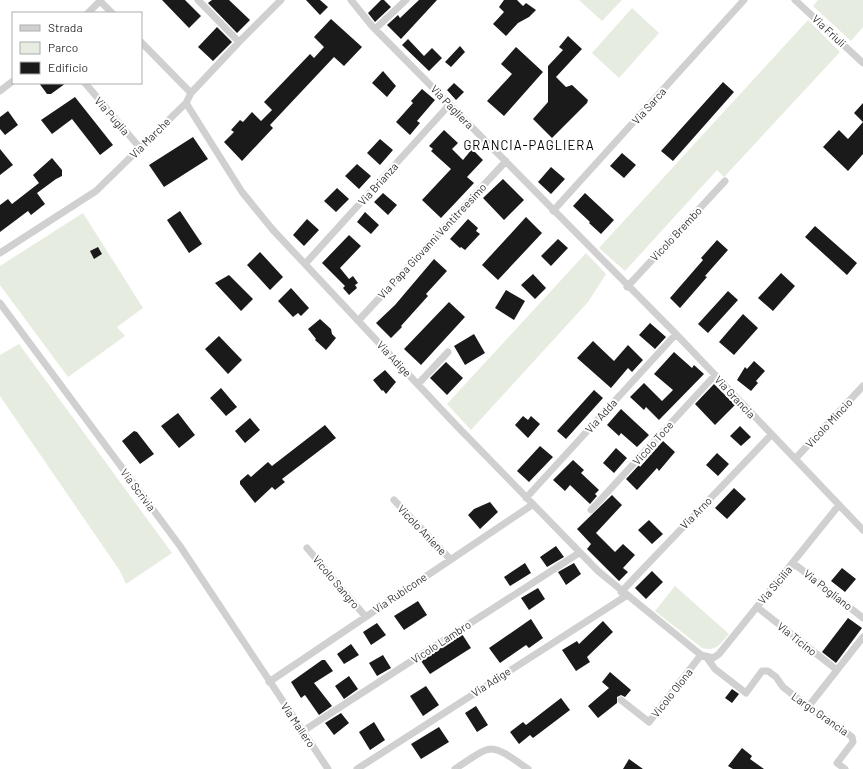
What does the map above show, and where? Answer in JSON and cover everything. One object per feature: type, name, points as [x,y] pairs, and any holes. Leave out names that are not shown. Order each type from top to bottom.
[{"type":"street","points":[[89,12],[100,0],[111,12]]},
{"type":"street","points":[[198,0],[239,42]]},
{"type":"street","name":"Via Marche","points":[[0,253],[96,191],[186,103],[191,93],[281,0]]},
{"type":"street","name":"Via Pagliera","points":[[350,0],[375,29],[506,161],[605,264]]},
{"type":"street","points":[[375,29],[406,0]]},
{"type":"street","name":"Via Sarca","points":[[553,211],[744,0]]},
{"type":"street","name":"Via Friuli","points":[[795,0],[863,62]]},
{"type":"street","points":[[142,43],[191,93]]},
{"type":"street","points":[[0,91],[12,82]]},
{"type":"street","name":"Via Puglia","points":[[86,84],[140,148]]},
{"type":"street","name":"Via Adige","points":[[186,103],[247,199],[358,321],[579,553],[624,594],[704,656]]},
{"type":"street","name":"Via Brianza","points":[[305,264],[450,104]]},
{"type":"street","name":"Via Papa Giovanni Ventitreesimo","points":[[358,321],[506,161]]},
{"type":"street","name":"Vicolo Brembo","points":[[627,287],[725,180]]},
{"type":"street","name":"Via Grancia","points":[[605,264],[676,334],[863,530]]},
{"type":"street","name":"Via Scrivia","points":[[0,303],[180,546],[269,682]]},
{"type":"street","name":"Via Adda","points":[[526,498],[676,334]]},
{"type":"street","points":[[418,384],[448,352]]},
{"type":"street","name":"Vicolo Toce","points":[[591,510],[715,375]]},
{"type":"street","name":"Vicolo Mincio","points":[[795,459],[863,386]]},
{"type":"street","name":"Via Arno","points":[[624,594],[771,435]]},
{"type":"street","name":"Vicolo Aniene","points":[[394,500],[450,559]]},
{"type":"street","name":"Via Rubicone","points":[[269,682],[532,505]]},
{"type":"street","name":"Via Sicilia","points":[[704,656],[713,658],[719,654],[839,505]]},
{"type":"street","name":"Vicolo Sangro","points":[[307,548],[365,616]]},
{"type":"street","name":"Vicolo Lambro","points":[[302,731],[579,553]]},
{"type":"street","name":"Via Pogliano","points":[[791,566],[797,566],[863,618]]},
{"type":"street","name":"Via Adige","points":[[357,769],[624,594]]},
{"type":"street","name":"Via Ticino","points":[[756,607],[837,670]]},
{"type":"street","points":[[808,707],[863,637]]},
{"type":"street","name":"Vicolo Olona","points":[[621,700],[649,722],[704,656]]},
{"type":"street","name":"Largo Grancia","points":[[704,656],[715,669],[746,693],[762,671],[768,671],[776,677],[783,687],[808,707],[853,738],[853,742],[837,763],[845,769]]},
{"type":"street","name":"Via Mallero","points":[[269,682],[328,769]]},
{"type":"street","points":[[455,769],[481,752],[491,748],[500,750],[528,769]]},
{"type":"green space","points":[[579,0],[622,0],[602,21]]},
{"type":"green space","points":[[818,0],[863,0],[863,27],[851,41],[813,6]]},
{"type":"green space","points":[[632,8],[659,33],[619,78],[592,53]]},
{"type":"green space","points":[[808,20],[840,52],[724,177],[717,170],[625,271],[599,248]]},
{"type":"green space","points":[[83,213],[143,308],[117,327],[125,336],[68,377],[0,285],[0,266]]},
{"type":"green space","points":[[586,253],[606,274],[588,302],[471,430],[447,404]]},
{"type":"green space","points":[[19,344],[172,553],[126,584],[120,571],[0,396],[0,355]]},
{"type":"green space","points":[[675,586],[729,634],[718,646],[711,649],[702,648],[655,611]]},
{"type":"building","points":[[162,0],[185,0],[201,16],[189,28]]},
{"type":"building","points":[[212,0],[229,0],[250,20],[237,33],[208,3]]},
{"type":"building","points":[[306,0],[320,0],[328,7],[320,15]]},
{"type":"building","points":[[381,0],[384,0],[391,7],[375,22],[368,13]]},
{"type":"building","points":[[419,0],[437,0],[401,39],[387,25],[398,15],[400,18]]},
{"type":"building","points":[[504,0],[517,0],[523,6],[526,3],[536,10],[529,17],[518,23],[506,36],[493,24],[504,12],[499,7]]},
{"type":"building","points":[[331,19],[362,47],[344,66],[334,57],[270,125],[273,128],[242,161],[224,142],[234,132],[231,130],[240,120],[243,122],[252,112],[261,121],[272,110],[264,102],[310,54],[314,58],[324,47],[314,37]]},
{"type":"building","points":[[217,27],[232,42],[213,61],[198,47]]},
{"type":"building","points":[[568,36],[582,49],[556,77],[566,87],[572,85],[588,100],[587,103],[552,138],[533,119],[548,102],[548,66],[563,50],[559,47]]},
{"type":"building","points":[[408,39],[424,56],[432,48],[442,58],[429,71],[402,45]]},
{"type":"building","points":[[460,46],[465,52],[451,67],[445,62]]},
{"type":"building","points":[[516,47],[543,72],[504,116],[487,101],[512,74],[501,64]]},
{"type":"building","points":[[383,71],[396,86],[387,97],[372,83]]},
{"type":"building","points":[[723,82],[734,92],[673,161],[661,151]]},
{"type":"building","points":[[454,83],[464,92],[456,100],[447,90]]},
{"type":"building","points":[[40,84],[65,84],[51,94],[47,94]]},
{"type":"building","points":[[422,89],[435,100],[417,121],[420,123],[410,135],[396,122],[413,103],[411,101]]},
{"type":"building","points":[[75,97],[113,145],[100,155],[72,119],[52,134],[41,120]]},
{"type":"building","points":[[863,103],[863,122],[854,113]]},
{"type":"building","points":[[8,111],[18,125],[5,135],[0,129],[0,117]]},
{"type":"building","points":[[863,122],[863,154],[848,171],[823,147],[839,130],[848,139]]},
{"type":"building","points":[[444,130],[458,143],[452,149],[463,160],[472,149],[483,160],[467,177],[474,183],[441,218],[422,200],[451,169],[431,151],[433,149],[429,146]]},
{"type":"building","points":[[193,137],[208,159],[164,187],[149,165]]},
{"type":"building","points":[[380,139],[393,150],[380,165],[367,153]]},
{"type":"building","points":[[0,149],[13,165],[0,175]]},
{"type":"building","points":[[622,153],[636,165],[624,178],[610,166]]},
{"type":"building","points":[[52,158],[62,170],[62,176],[37,193],[45,204],[31,215],[28,211],[0,232],[0,205],[8,199],[12,204],[39,183],[33,175]]},
{"type":"building","points":[[357,164],[371,176],[359,189],[345,176]]},
{"type":"building","points":[[551,167],[565,179],[551,194],[538,182]]},
{"type":"building","points":[[503,179],[524,200],[504,220],[483,198]]},
{"type":"building","points":[[337,188],[349,199],[336,212],[324,201]]},
{"type":"building","points":[[383,193],[397,205],[388,215],[374,202]]},
{"type":"building","points":[[585,193],[614,220],[601,234],[573,206]]},
{"type":"building","points":[[180,211],[202,244],[189,253],[167,220]]},
{"type":"building","points":[[365,212],[379,225],[371,234],[357,222]]},
{"type":"building","points":[[526,217],[542,233],[498,280],[482,265]]},
{"type":"building","points":[[307,219],[319,230],[304,246],[293,235]]},
{"type":"building","points":[[468,219],[478,228],[476,231],[480,234],[465,250],[461,247],[460,248],[450,239]]},
{"type":"building","points":[[815,226],[857,263],[847,275],[805,237]]},
{"type":"building","points":[[349,235],[361,246],[340,268],[349,279],[353,276],[358,283],[355,285],[357,288],[349,295],[343,288],[345,286],[322,263]]},
{"type":"building","points":[[558,239],[568,248],[551,266],[541,256]]},
{"type":"building","points":[[717,240],[728,250],[680,308],[670,298],[703,260],[701,258]]},
{"type":"building","points":[[98,247],[102,254],[94,259],[90,251]]},
{"type":"building","points":[[260,252],[283,277],[270,290],[247,265]]},
{"type":"building","points":[[434,259],[447,271],[426,294],[428,296],[391,338],[376,323],[395,305]]},
{"type":"building","points":[[781,273],[795,286],[773,311],[758,298]]},
{"type":"building","points":[[533,274],[546,288],[535,299],[521,285]]},
{"type":"building","points":[[229,275],[253,299],[241,311],[215,283]]},
{"type":"building","points":[[291,288],[309,308],[301,316],[298,313],[293,317],[278,301]]},
{"type":"building","points":[[506,290],[525,301],[514,320],[495,308]]},
{"type":"building","points":[[728,291],[738,300],[708,333],[698,324]]},
{"type":"building","points":[[449,302],[465,317],[421,365],[404,349]]},
{"type":"building","points":[[743,314],[758,328],[734,355],[719,342]]},
{"type":"building","points":[[320,319],[331,329],[332,334],[336,338],[326,350],[315,340],[316,339],[308,329]]},
{"type":"building","points":[[650,323],[666,337],[655,349],[639,335]]},
{"type":"building","points":[[474,334],[485,353],[465,365],[454,346]]},
{"type":"building","points":[[219,336],[242,360],[228,374],[205,349]]},
{"type":"building","points":[[593,341],[614,361],[628,345],[643,360],[632,372],[628,368],[611,388],[577,358]]},
{"type":"building","points":[[674,352],[692,368],[694,365],[704,374],[659,420],[646,407],[644,410],[630,397],[644,383],[662,401],[673,390],[654,374]]},
{"type":"building","points":[[754,361],[765,371],[756,381],[758,383],[751,391],[737,380],[745,367],[747,369]]},
{"type":"building","points":[[446,362],[463,378],[447,395],[430,378]]},
{"type":"building","points":[[385,370],[396,382],[386,394],[373,380]]},
{"type":"building","points":[[714,384],[735,405],[715,425],[695,404]]},
{"type":"building","points":[[221,388],[237,407],[226,416],[210,398]]},
{"type":"building","points":[[594,390],[603,398],[566,439],[557,431]]},
{"type":"building","points":[[621,409],[649,435],[637,447],[621,433],[619,436],[607,425]]},
{"type":"building","points":[[178,413],[195,435],[179,448],[161,426]]},
{"type":"building","points":[[523,416],[528,420],[531,416],[540,424],[528,438],[515,425]]},
{"type":"building","points":[[250,418],[260,430],[245,443],[235,431]]},
{"type":"building","points":[[325,425],[336,438],[282,479],[285,482],[275,490],[272,487],[255,503],[240,484],[240,481],[248,474],[251,477],[268,462],[272,466]]},
{"type":"building","points":[[740,426],[751,437],[741,446],[730,436]]},
{"type":"building","points":[[134,431],[137,432],[154,454],[140,464],[122,441]]},
{"type":"building","points":[[663,441],[675,452],[659,471],[657,468],[637,490],[626,479],[639,465],[640,467]]},
{"type":"building","points":[[540,446],[553,457],[529,482],[517,471]]},
{"type":"building","points":[[616,448],[627,458],[614,473],[603,463]]},
{"type":"building","points":[[717,453],[729,464],[718,476],[706,465]]},
{"type":"building","points":[[573,460],[584,470],[581,473],[599,490],[595,494],[597,496],[590,504],[570,485],[565,491],[553,480]]},
{"type":"building","points":[[734,488],[746,499],[727,519],[715,508]]},
{"type":"building","points":[[612,495],[622,505],[596,533],[615,552],[623,544],[635,555],[623,568],[628,572],[619,581],[587,549],[591,544],[577,529]]},
{"type":"building","points":[[490,502],[498,512],[480,529],[468,515],[474,509]]},
{"type":"building","points":[[649,520],[663,534],[652,544],[638,530]]},
{"type":"building","points":[[556,546],[564,557],[547,567],[540,557]]},
{"type":"building","points":[[525,563],[531,573],[510,586],[504,577]]},
{"type":"building","points":[[574,563],[581,574],[566,585],[558,572]]},
{"type":"building","points":[[842,568],[856,579],[845,592],[831,581]]},
{"type":"building","points":[[652,571],[663,582],[646,599],[635,588]]},
{"type":"building","points":[[538,588],[545,599],[529,610],[521,598]]},
{"type":"building","points":[[418,601],[427,615],[404,630],[394,616]]},
{"type":"building","points":[[848,618],[862,628],[836,663],[822,652]]},
{"type":"building","points":[[531,619],[543,638],[529,648],[526,645],[500,663],[489,648]]},
{"type":"building","points":[[603,621],[613,632],[587,657],[590,662],[576,671],[562,650],[577,641],[579,644]]},
{"type":"building","points":[[377,623],[386,635],[371,645],[363,632]]},
{"type":"building","points":[[462,634],[471,648],[430,674],[421,661]]},
{"type":"building","points":[[351,644],[359,655],[344,664],[337,654]]},
{"type":"building","points":[[383,655],[391,668],[377,676],[369,663]]},
{"type":"building","points":[[322,660],[325,660],[333,671],[314,683],[332,706],[319,715],[305,695],[301,698],[291,682]]},
{"type":"building","points":[[610,672],[631,690],[625,697],[621,695],[617,697],[617,703],[598,718],[588,706],[609,688],[602,682]]},
{"type":"building","points":[[349,676],[358,689],[344,699],[335,686]]},
{"type":"building","points":[[426,686],[439,705],[423,716],[410,696]]},
{"type":"building","points":[[732,689],[739,694],[732,703],[725,698]]},
{"type":"building","points":[[561,698],[570,710],[533,738],[530,735],[519,744],[510,732],[523,722],[526,725]]},
{"type":"building","points":[[476,706],[488,725],[477,732],[465,713]]},
{"type":"building","points":[[341,713],[349,723],[334,735],[325,723]]},
{"type":"building","points":[[374,722],[385,740],[370,750],[359,732]]},
{"type":"building","points":[[439,727],[449,742],[421,759],[411,744]]},
{"type":"building","points":[[742,748],[752,756],[750,759],[764,769],[733,769],[728,766]]},
{"type":"building","points":[[629,759],[643,769],[623,769]]},
{"type":"district","name":"GRANCIA-PAGLIERA","points":[[529,145]]}]
